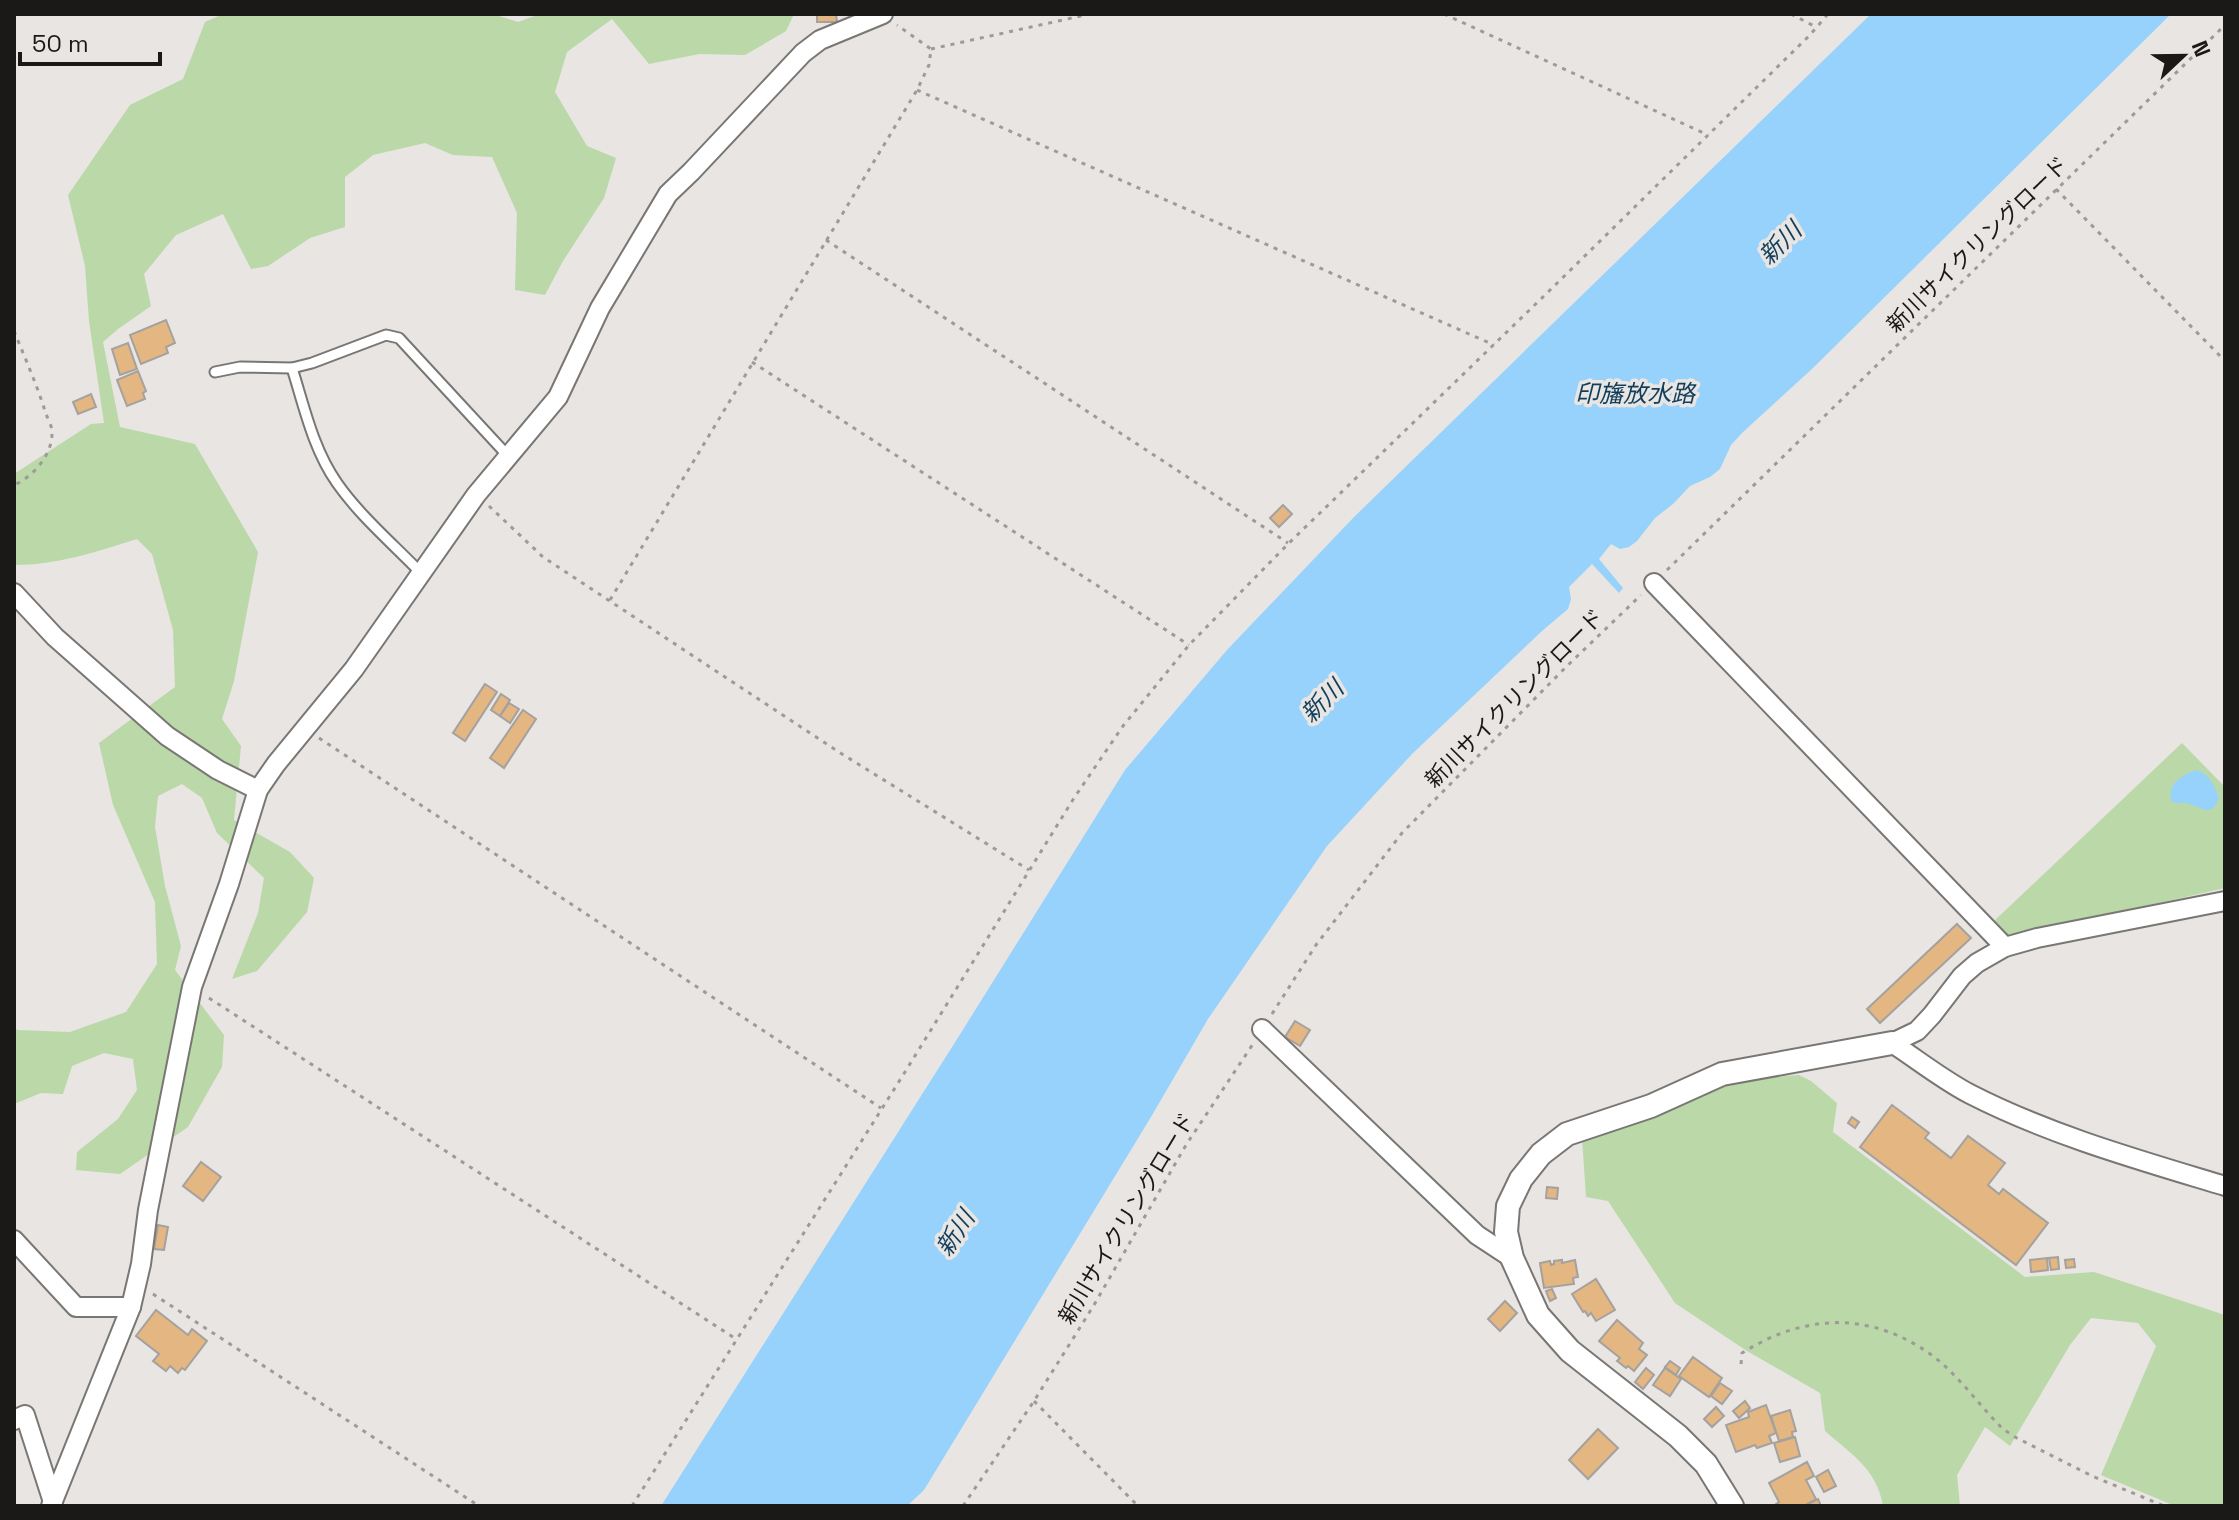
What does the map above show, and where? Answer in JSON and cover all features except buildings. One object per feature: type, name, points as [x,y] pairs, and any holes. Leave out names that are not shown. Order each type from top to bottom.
[{"type":"street","points":[[52,1504],[131,1307],[192,987],[258,790],[354,669],[476,495],[558,397],[600,308],[668,194],[803,53],[820,40],[882,14]]},
{"type":"street","points":[[1654,583],[2005,947]]},
{"type":"street","points":[[14,593],[55,637],[167,736],[218,770],[258,790]]},
{"type":"street","points":[[1732,1506],[1706,1464],[1678,1436],[1570,1351],[1538,1315],[1512,1258],[1506,1232],[1508,1206],[1521,1179],[1541,1154],[1567,1134],[1651,1106],[1722,1074],[1892,1043],[1917,1031],[1962,976],[2005,947],[2225,901]]},
{"type":"street","points":[[1262,1029],[1477,1235],[1512,1258]]},
{"type":"street","points":[[1892,1043],[1968,1093],[2042,1126],[2225,1186]]},
{"type":"street","points":[[14,1240],[76,1307],[131,1307]]},
{"type":"street","points":[[14,1420],[25,1415],[52,1504]]},
{"type":"lane","points":[[215,372],[240,367],[292,368],[386,335],[399,338],[509,457]]},
{"type":"lane","points":[[292,368],[313,437],[336,482],[421,573]]},
{"type":"path","points":[[882,14],[931,49],[1090,14]]},
{"type":"path","points":[[1444,14],[1708,135]]},
{"type":"path","points":[[1791,14],[1817,27]]},
{"type":"path","points":[[632,1506],[1074,798],[1123,726],[1189,645],[1289,543],[1828,14]]},
{"type":"path","name":"新川サイクリングロード","points":[[963,1506],[1034,1401],[1094,1305],[1186,1145],[1316,945],[1402,833],[1567,666],[2225,25]]},
{"type":"path","points":[[610,600],[917,90],[929,65],[931,49]]},
{"type":"path","points":[[917,90],[1494,345]]},
{"type":"path","points":[[2056,189],[2225,361]]},
{"type":"path","points":[[826,240],[1289,543]]},
{"type":"path","points":[[14,331],[52,431],[49,448],[42,461],[25,481],[14,485]]},
{"type":"path","points":[[752,362],[1189,645]]},
{"type":"path","points":[[476,495],[543,557],[842,754],[1029,870]]},
{"type":"path","points":[[306,729],[882,1108]]},
{"type":"path","points":[[192,987],[737,1339]]},
{"type":"path","points":[[137,1283],[479,1506]]},
{"type":"path","points":[[1741,1364],[1742,1353],[1755,1345],[1811,1324],[1830,1321],[1853,1323],[1886,1331],[1933,1356],[2013,1436],[2092,1476],[2164,1506]]},
{"type":"path","points":[[1034,1401],[1138,1506]]},
{"type":"green space","points":[[223,14],[493,14],[518,22],[540,14],[794,14],[786,31],[745,55],[699,54],[649,64],[612,19],[567,52],[555,92],[587,146],[616,158],[604,198],[545,295],[515,290],[517,213],[492,157],[453,155],[425,143],[373,155],[345,177],[345,227],[310,238],[268,266],[251,269],[223,214],[176,235],[144,274],[151,306],[103,342],[120,427],[195,444],[258,552],[234,681],[222,719],[241,746],[234,820],[290,852],[314,878],[307,912],[257,971],[232,979],[258,913],[264,878],[217,833],[202,798],[182,784],[158,796],[155,827],[165,886],[181,946],[175,970],[224,1035],[222,1067],[188,1127],[120,1174],[76,1170],[77,1152],[118,1119],[137,1090],[133,1059],[104,1053],[72,1066],[63,1094],[41,1093],[14,1104],[14,1026],[17,1030],[70,1032],[126,1012],[157,964],[155,902],[113,805],[99,743],[175,687],[173,630],[152,554],[137,539],[61,560],[14,565],[14,474],[91,424],[104,423],[89,321],[85,266],[68,195],[130,105],[183,79],[205,22]]},
{"type":"green space","points":[[2182,743],[2225,787],[2225,888],[2013,936],[2004,936],[1991,924]]},
{"type":"green space","points":[[1799,1075],[1837,1103],[1833,1132],[2025,1277],[2094,1272],[2225,1315],[2225,1502],[2220,1506],[2175,1506],[2101,1475],[2156,1346],[2138,1323],[2091,1318],[2070,1345],[2010,1446],[1985,1427],[1957,1475],[1960,1506],[1883,1506],[1869,1472],[1825,1431],[1820,1393],[1747,1351],[1675,1303],[1608,1201],[1586,1197],[1582,1137],[1637,1123],[1725,1080]]},
{"type":"water","name":"印旛放水路","points":[[1871,14],[2171,14],[1813,368],[1742,433],[1731,445],[1720,469],[1690,486],[1629,547],[1620,549],[1611,544],[1599,559],[1623,588],[1619,593],[1592,564],[1569,587],[1571,599],[1568,609],[1412,754],[1327,846],[1208,1019],[924,1490],[907,1506],[661,1506],[1125,770],[1227,650],[1354,517]]},
{"type":"water","points":[[2196,770],[2208,777],[2219,797],[2209,810],[2172,802],[2173,786],[2180,778]]},
{"type":"water label","name":"新川","points":[[1780,243]]},
{"type":"water label","name":"新川","points":[[1322,701]]},
{"type":"water label","name":"新川","points":[[955,1233]]}]
